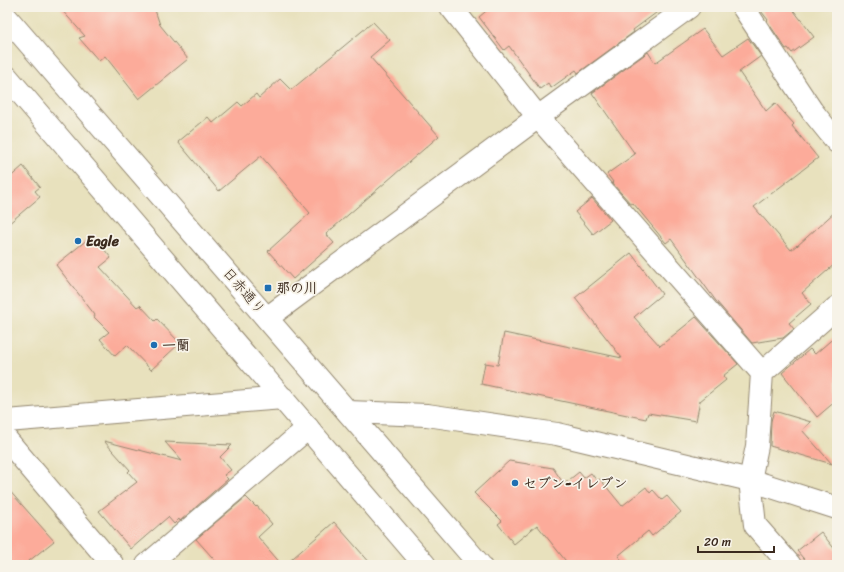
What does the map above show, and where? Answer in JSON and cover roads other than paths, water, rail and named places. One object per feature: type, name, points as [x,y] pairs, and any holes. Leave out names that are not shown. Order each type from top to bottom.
[{"type":"street","points":[[451,7],[538,117],[762,373]]},
{"type":"street","points":[[267,318],[689,7]]},
{"type":"street","points":[[743,7],[812,111],[837,142]]},
{"type":"street","name":"日赤通り","points":[[7,18],[480,565]]},
{"type":"street","points":[[7,77],[425,565]]},
{"type":"street","points":[[790,565],[755,525],[750,480],[757,446],[762,373],[837,307]]},
{"type":"street","points":[[7,421],[283,398]]},
{"type":"street","points":[[348,412],[427,416],[556,434],[750,480],[837,508]]},
{"type":"street","points":[[147,565],[308,428]]},
{"type":"street","points":[[7,440],[113,565]]},
{"type":"place","name":"Eagle","points":[[78,241]]},
{"type":"place","name":"那の川","points":[[268,288]]},
{"type":"place","name":"一蘭","points":[[154,345]]},
{"type":"place","name":"セブン-イレブン","points":[[515,483]]}]
